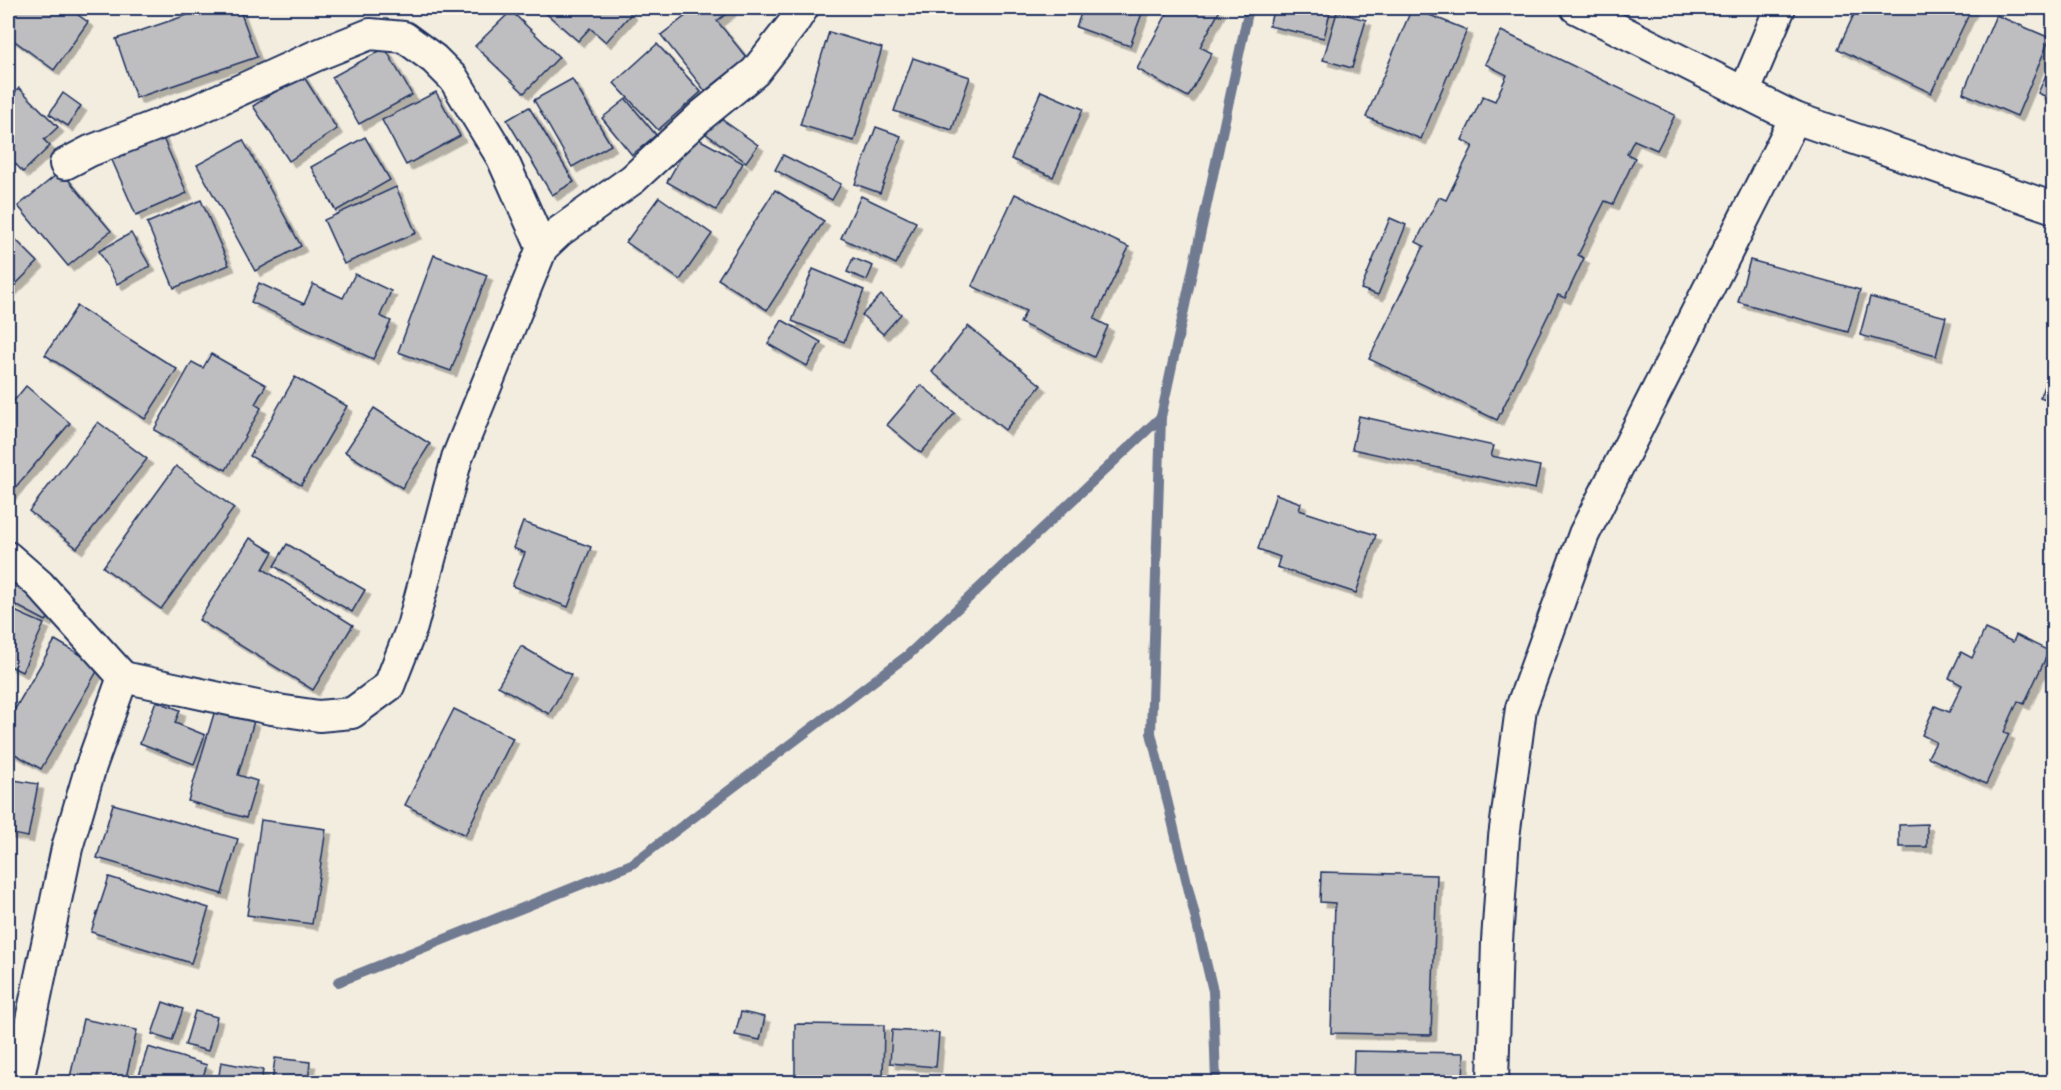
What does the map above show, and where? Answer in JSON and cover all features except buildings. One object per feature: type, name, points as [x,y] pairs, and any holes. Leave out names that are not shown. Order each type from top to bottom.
[{"type":"street","points":[[8,557],[39,584],[123,677],[271,709],[319,716],[352,713],[389,686],[412,627],[457,458],[542,248],[560,231],[633,179],[702,116],[755,72],[792,25],[802,8]]},
{"type":"street","points":[[1576,8],[1795,118],[2054,208]]},
{"type":"street","points":[[1745,91],[1780,8]]},
{"type":"street","points":[[65,164],[90,151],[198,109],[370,33],[404,37],[434,59],[454,79],[502,158],[542,248]]},
{"type":"street","points":[[1493,1083],[1497,940],[1504,837],[1521,708],[1584,534],[1795,118]]},
{"type":"street","points":[[18,1083],[67,848],[91,766],[123,677]]},
{"type":"waterway","points":[[1216,1082],[1213,991],[1151,733],[1161,417],[1249,8]]},
{"type":"waterway","points":[[338,982],[632,864],[908,655],[1161,417]]}]
